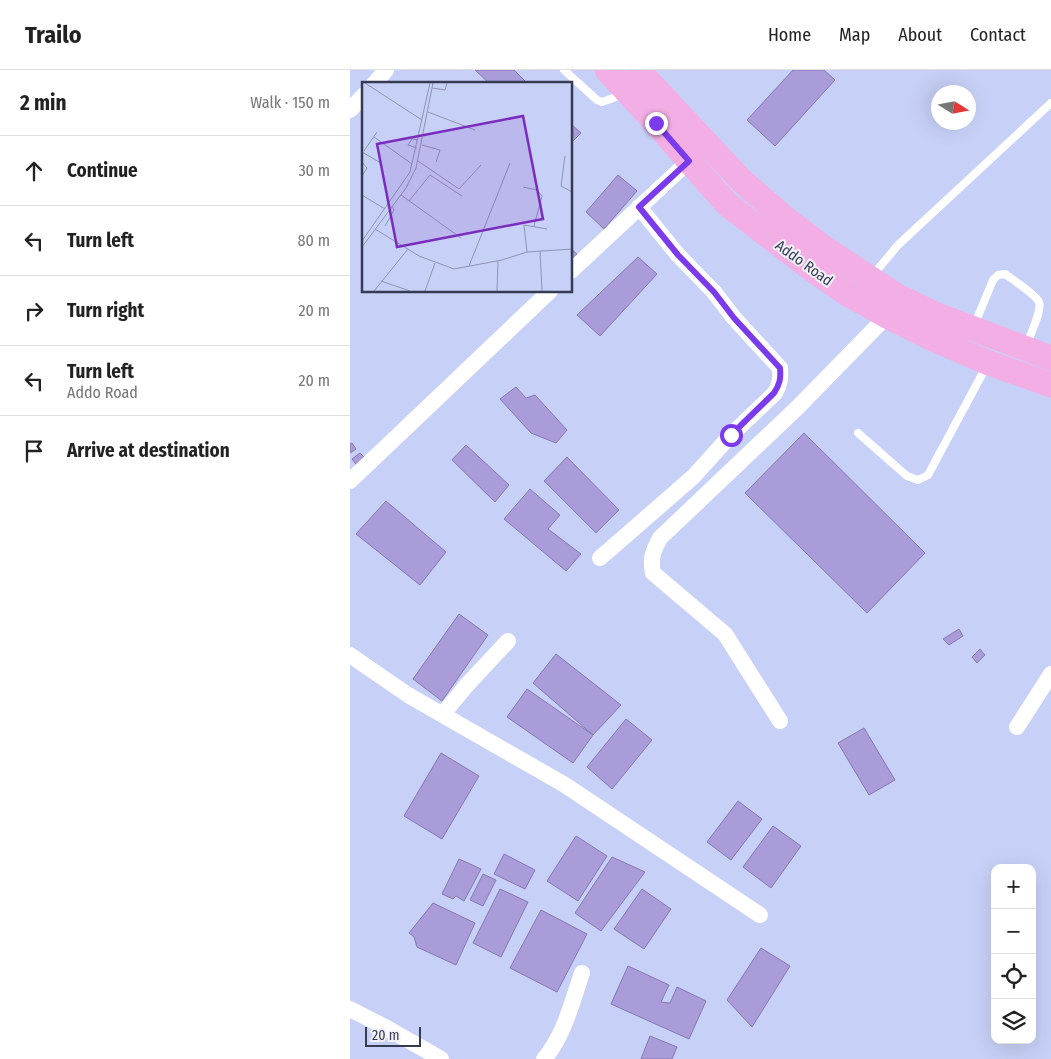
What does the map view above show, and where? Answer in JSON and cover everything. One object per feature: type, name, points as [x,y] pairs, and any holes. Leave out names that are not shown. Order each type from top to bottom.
[{"type":"main road","name":"Addo Road","points":[[607,70],[633,81],[782,216],[824,248],[870,279],[897,296],[937,315],[1051,358]]},
{"type":"main road","name":"Addo Road","points":[[633,81],[656,123],[727,204],[809,267],[887,316],[935,340],[989,363],[1051,385]]},
{"type":"street","points":[[376,82],[386,70]]},
{"type":"street","points":[[350,110],[362,97]]},
{"type":"street","points":[[572,270],[689,161]]},
{"type":"street","points":[[600,558],[693,477],[731,435],[774,393],[779,386],[781,376],[780,368],[734,318],[714,292],[678,255],[639,207]]},
{"type":"street","points":[[350,481],[549,292]]},
{"type":"street","points":[[780,721],[725,634],[653,573],[651,564],[653,550],[660,538],[797,408],[887,316]]},
{"type":"street","points":[[443,714],[508,641]]},
{"type":"street","points":[[350,655],[408,695],[564,785],[760,915]]},
{"type":"street","points":[[1017,727],[1051,674]]},
{"type":"street","points":[[544,1059],[556,1042],[582,973]]},
{"type":"street","points":[[350,1009],[441,1059]]},
{"type":"lane","points":[[564,70],[597,100],[602,102],[621,95],[633,81]]},
{"type":"lane","points":[[870,279],[898,245],[1051,103]]},
{"type":"lane","points":[[973,329],[993,280],[998,274],[1005,274],[1036,298],[1040,304],[1025,348]]},
{"type":"lane","points":[[858,433],[907,476],[918,480],[928,476],[989,363]]},
{"type":"building","points":[[475,70],[514,70],[526,82],[488,82]]},
{"type":"building","points":[[793,70],[824,70],[835,80],[775,146],[747,120]]},
{"type":"building","points":[[572,125],[581,133],[572,142]]},
{"type":"building","points":[[618,175],[637,191],[604,229],[586,212]]},
{"type":"building","points":[[572,250],[577,254],[572,260]]},
{"type":"building","points":[[638,257],[657,274],[600,336],[577,315]]},
{"type":"building","points":[[516,387],[526,398],[535,395],[567,430],[556,443],[531,433],[500,399]]},
{"type":"building","points":[[804,433],[925,553],[867,613],[745,493]]},
{"type":"building","points":[[352,443],[356,449],[350,453],[350,444]]},
{"type":"building","points":[[466,445],[509,485],[495,502],[452,460]]},
{"type":"building","points":[[360,453],[366,459],[358,467],[352,459]]},
{"type":"building","points":[[567,457],[619,510],[596,533],[544,481]]},
{"type":"building","points":[[530,489],[560,515],[548,529],[581,554],[566,571],[504,519]]},
{"type":"building","points":[[386,501],[446,552],[420,585],[356,534]]},
{"type":"building","points":[[459,614],[488,635],[442,701],[413,679]]},
{"type":"building","points":[[959,629],[963,636],[949,645],[943,639]]},
{"type":"building","points":[[980,649],[985,655],[977,663],[972,657]]},
{"type":"building","points":[[556,654],[621,705],[593,735],[533,683]]},
{"type":"building","points":[[527,689],[593,735],[573,763],[507,717]]},
{"type":"building","points":[[626,719],[652,740],[612,789],[587,767]]},
{"type":"building","points":[[864,728],[895,780],[869,795],[838,743]]},
{"type":"building","points":[[441,753],[479,776],[442,839],[404,816]]},
{"type":"building","points":[[738,801],[762,819],[731,860],[707,842]]},
{"type":"building","points":[[773,826],[801,846],[771,888],[743,867]]},
{"type":"building","points":[[576,836],[607,856],[578,901],[547,881]]},
{"type":"building","points":[[504,854],[535,870],[525,889],[494,874]]},
{"type":"building","points":[[612,857],[645,872],[601,931],[575,913]]},
{"type":"building","points":[[459,859],[481,869],[464,901],[456,896],[453,899],[442,894]]},
{"type":"building","points":[[483,874],[496,880],[483,906],[470,900]]},
{"type":"building","points":[[500,889],[528,902],[501,957],[473,943]]},
{"type":"building","points":[[642,889],[671,909],[644,949],[614,929]]},
{"type":"building","points":[[433,903],[475,923],[456,965],[417,947],[414,937],[409,933]]},
{"type":"building","points":[[541,910],[587,934],[557,992],[510,968]]},
{"type":"building","points":[[761,948],[790,966],[752,1027],[727,1000]]},
{"type":"building","points":[[628,966],[669,985],[661,1002],[670,1003],[677,987],[706,1001],[689,1039],[611,1004]]},
{"type":"building","points":[[650,1036],[677,1047],[672,1059],[641,1059]]},
{"type":"route","points":[[656,123],[689,161],[639,207],[678,255],[714,292],[734,318],[780,368],[779,386],[774,393],[731,435]]}]
